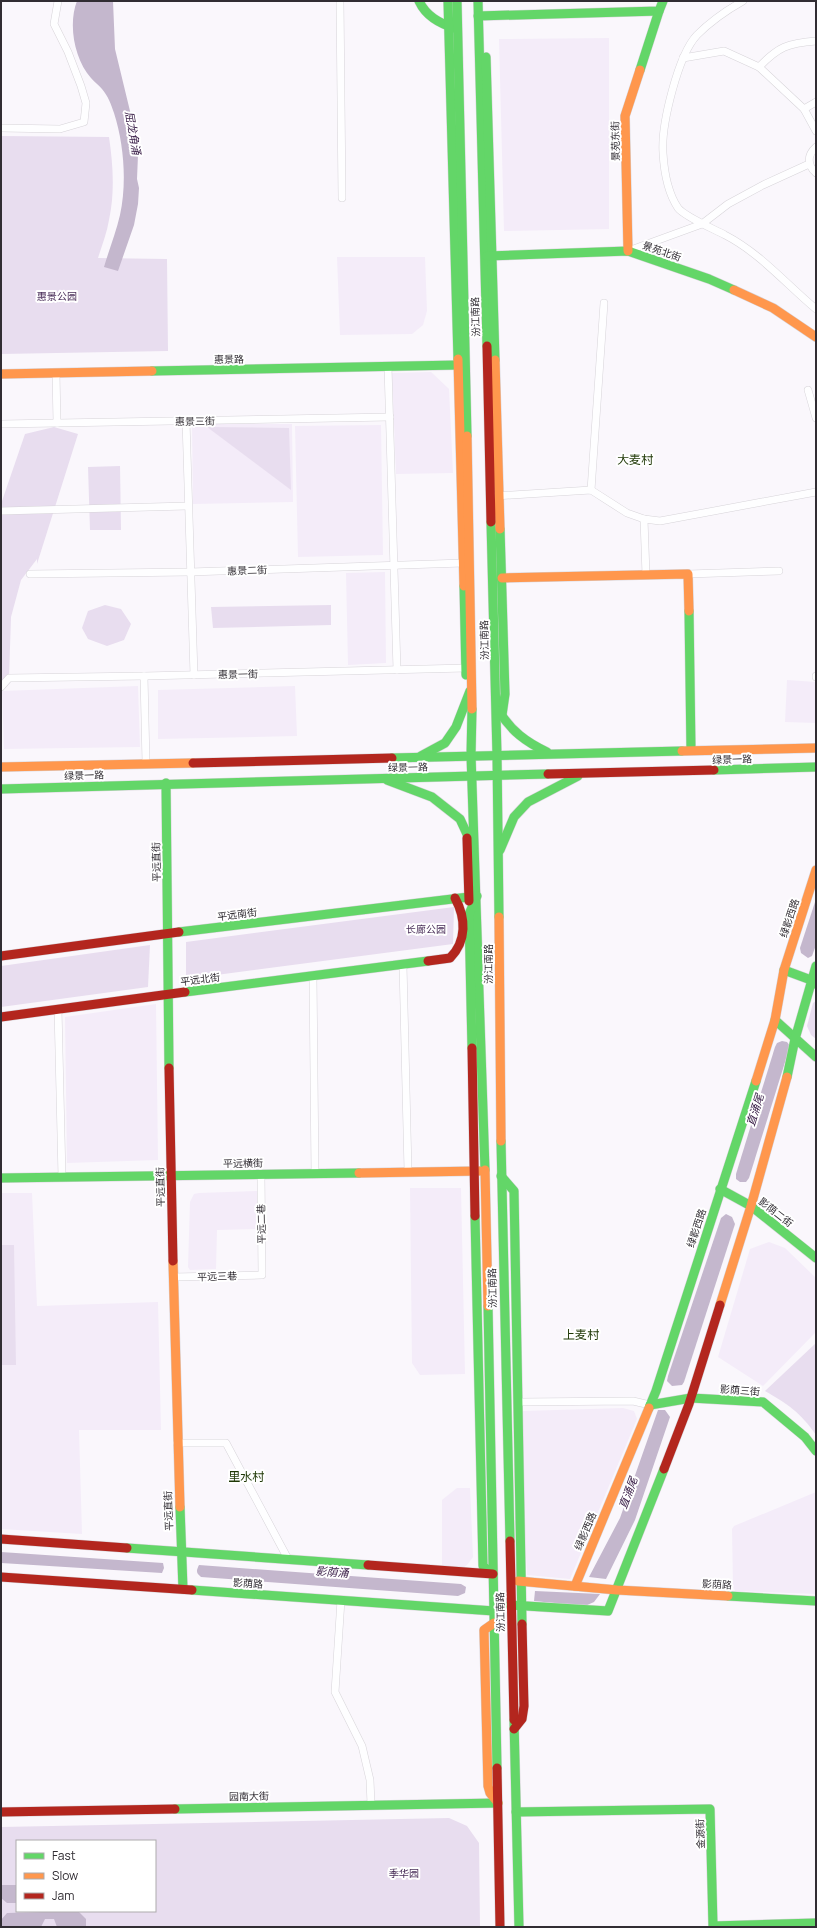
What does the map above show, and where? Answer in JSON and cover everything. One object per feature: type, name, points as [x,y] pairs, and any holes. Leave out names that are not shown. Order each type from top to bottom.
[{"type":"main road","points":[[419,1],[428,15],[437,22],[453,28]]},
{"type":"main road","points":[[448,1],[453,28],[458,365],[465,509],[463,563],[467,699]]},
{"type":"main road","name":"汾江南路","points":[[457,1],[453,28],[465,509],[472,684],[471,755],[476,854],[472,896],[486,1171],[500,1927]]},
{"type":"main road","points":[[478,1],[488,256],[495,496],[502,578],[505,694],[502,716]]},
{"type":"main road","name":"景苑东街","points":[[628,252],[625,116],[663,1]]},
{"type":"main road","points":[[478,16],[659,11]]},
{"type":"main road","name":"景苑北街","points":[[488,256],[628,252],[709,278],[773,308],[816,337]]},
{"type":"main road","name":"惠景路","points":[[1,374],[458,365]]},
{"type":"main road","name":"汾江南路","points":[[495,496],[501,1176],[510,1604],[519,1927]]},
{"type":"main road","points":[[502,578],[688,574],[691,750]]},
{"type":"main road","points":[[420,756],[444,743],[456,727],[472,684]]},
{"type":"main road","points":[[496,706],[508,726],[525,742],[551,754]]},
{"type":"main road","name":"绿景一路","points":[[1,767],[420,756],[816,748]]},
{"type":"main road","name":"绿景一路","points":[[1,788],[382,778],[580,775],[816,768]]},
{"type":"main road","points":[[498,855],[514,817],[528,802],[580,775]]},
{"type":"main road","points":[[382,778],[432,797],[460,818],[476,854]]},
{"type":"main road","name":"平远直街","points":[[166,783],[170,1175],[182,1586]]},
{"type":"main road","points":[[467,831],[472,896],[469,914],[483,1566],[493,1577]]},
{"type":"main road","name":"绿影西路","points":[[575,1586],[650,1405],[775,1020],[784,970],[816,870]]},
{"type":"main road","name":"平远南街","points":[[1,956],[167,933],[472,896]]},
{"type":"main road","points":[[450,958],[456,954],[463,939],[462,915],[455,898]]},
{"type":"main road","name":"平远北街","points":[[1,1017],[168,994],[470,956]]},
{"type":"main road","points":[[510,1604],[608,1611],[691,1398],[751,1206],[789,1070],[795,1039],[814,982],[816,966]]},
{"type":"main road","points":[[784,970],[814,982]]},
{"type":"main road","points":[[775,1020],[816,1057]]},
{"type":"main road","name":"平远横街","points":[[1,1178],[486,1171]]},
{"type":"main road","points":[[501,1176],[514,1191],[519,1402],[524,1711],[522,1719],[514,1729]]},
{"type":"main road","name":"影荫二街","points":[[720,1189],[751,1206],[816,1258]]},
{"type":"main road","points":[[502,1218],[514,1218]]},
{"type":"main road","points":[[477,1293],[488,1292]]},
{"type":"main road","name":"影荫三街","points":[[650,1405],[691,1398],[763,1402],[805,1438],[816,1451]]},
{"type":"main road","points":[[506,1402],[519,1402]]},
{"type":"main road","points":[[480,1403],[490,1403]]},
{"type":"main road","points":[[1,1539],[180,1556],[288,1559],[493,1577]]},
{"type":"main road","name":"影荫路","points":[[1,1577],[182,1586],[341,1600],[494,1609]]},
{"type":"main road","name":"影荫路","points":[[510,1582],[522,1581],[617,1590],[816,1600]]},
{"type":"main road","name":"园南大街","points":[[1,1812],[371,1804],[498,1803]]},
{"type":"main road","name":"金源街","points":[[516,1812],[710,1809],[713,1926],[816,1923]]},
{"type":"street","points":[[1,128],[60,129],[84,122],[86,103],[81,86],[68,52],[54,24],[58,1]]},
{"type":"street","points":[[340,1],[342,198]]},
{"type":"street","points":[[743,1],[726,11],[697,36],[683,58],[667,113],[662,152],[668,186],[679,208],[702,224],[752,250],[816,309]]},
{"type":"street","points":[[759,67],[773,53],[795,42],[816,41]]},
{"type":"street","points":[[683,58],[724,51],[759,67],[804,109],[816,131]]},
{"type":"street","points":[[804,109],[816,102]]},
{"type":"street","points":[[816,147],[810,154],[809,164],[816,173]]},
{"type":"street","points":[[628,252],[702,224],[728,204],[763,185],[809,164]]},
{"type":"street","points":[[591,490],[604,303]]},
{"type":"street","points":[[388,367],[397,670]]},
{"type":"street","points":[[56,373],[57,423]]},
{"type":"street","points":[[808,390],[816,418]]},
{"type":"street","name":"惠景三街","points":[[1,424],[390,417]]},
{"type":"street","points":[[186,421],[187,506],[194,675]]},
{"type":"street","points":[[495,496],[591,490],[627,513],[644,519],[660,521],[816,492]]},
{"type":"street","points":[[1,511],[187,506]]},
{"type":"street","points":[[644,519],[646,575]]},
{"type":"street","name":"惠景二街","points":[[30,574],[190,572],[463,563]]},
{"type":"street","points":[[688,574],[779,571]]},
{"type":"street","name":"惠景一街","points":[[1,687],[9,678],[466,668]]},
{"type":"street","points":[[144,676],[146,763]]},
{"type":"street","points":[[403,965],[408,1171]]},
{"type":"street","points":[[312,976],[315,1173]]},
{"type":"street","points":[[58,1009],[62,1177]]},
{"type":"street","name":"平远二巷","points":[[261,1174],[262,1275]]},
{"type":"street","name":"平远三巷","points":[[173,1277],[262,1275]]},
{"type":"street","points":[[519,1402],[633,1401],[650,1405]]},
{"type":"street","points":[[177,1443],[226,1443],[288,1559]]},
{"type":"street","points":[[341,1600],[335,1692],[362,1746],[370,1780],[371,1804]]},
{"type":"shaded area","points":[[609,38],[609,229],[504,231],[499,39]]},
{"type":"shaded area","points":[[337,257],[425,257],[427,311],[423,325],[412,334],[340,335]]},
{"type":"shaded area","points":[[431,372],[449,389],[453,473],[396,474],[392,373]]},
{"type":"shaded area","points":[[192,424],[292,424],[293,502],[193,504]]},
{"type":"shaded area","points":[[381,425],[383,555],[298,557],[295,426]]},
{"type":"shaded area","points":[[385,572],[386,663],[348,665],[346,573]]},
{"type":"shaded area","points":[[787,680],[816,682],[816,723],[785,722]]},
{"type":"shaded area","points":[[138,686],[140,747],[4,749],[2,691]]},
{"type":"shaded area","points":[[295,686],[297,736],[158,739],[158,690]]},
{"type":"shaded area","points":[[156,1004],[158,1160],[67,1163],[65,1017]]},
{"type":"shaded area","points":[[410,1188],[461,1188],[465,1374],[420,1375],[412,1363]]},
{"type":"shaded area","points":[[257,1191],[258,1229],[217,1230],[216,1269],[190,1270],[188,1267],[190,1202],[194,1194]]},
{"type":"shaded area","points":[[1,1193],[32,1193],[37,1306],[158,1302],[161,1430],[79,1430],[82,1534],[1,1529]]},
{"type":"shaded area","points":[[769,1242],[785,1248],[816,1278],[816,1332],[763,1386],[718,1357],[750,1249]]},
{"type":"shaded area","points":[[623,1408],[634,1411],[637,1419],[570,1579],[527,1575],[519,1420],[523,1411]]},
{"type":"shaded area","points":[[457,1488],[470,1488],[473,1557],[464,1567],[442,1566],[442,1500]]},
{"type":"shaded area","points":[[816,1492],[816,1594],[735,1591],[733,1586],[732,1529],[734,1526]]},
{"type":"green space","name":"惠景公园","points":[[1,136],[109,137],[112,157],[113,189],[107,230],[98,258],[167,259],[168,351],[1,354]]},
{"type":"green space","points":[[54,427],[78,434],[37,564],[37,559],[21,580],[11,617],[9,678],[1,683],[1,504],[25,434]]},
{"type":"green space","points":[[207,427],[289,428],[291,490]]},
{"type":"green space","points":[[120,466],[121,530],[90,530],[88,467]]},
{"type":"green space","points":[[105,605],[121,609],[131,624],[124,640],[107,646],[88,639],[82,628],[88,611]]},
{"type":"green space","points":[[331,605],[331,625],[213,628],[211,607]]},
{"type":"green space","name":"长廊公园","points":[[454,907],[453,944],[186,979],[186,942]]},
{"type":"green space","points":[[150,945],[148,987],[1,1007],[1,966]]},
{"type":"green space","points":[[816,1001],[816,1039],[811,1035],[807,1026],[813,1003]]},
{"type":"green space","points":[[1,1245],[14,1245],[16,1365],[1,1365]]},
{"type":"green space","points":[[816,1343],[816,1435],[805,1420],[794,1410],[765,1391]]},
{"type":"green space","name":"季华园","points":[[449,1818],[467,1826],[479,1843],[480,1927],[1,1927],[1,1827]]},
{"type":"water","name":"屈龙角涌","points":[[77,1],[113,1],[115,49],[137,140],[137,179],[139,188],[138,204],[134,225],[118,271],[104,267],[120,215],[122,203],[124,177],[122,150],[114,113],[109,100],[102,89],[85,70],[80,61],[74,41],[73,30],[74,10]]},
{"type":"water","points":[[816,899],[816,945],[812,956],[808,958],[801,953],[800,948]]},
{"type":"water","points":[[782,1041],[787,1042],[790,1046],[749,1178],[746,1182],[740,1182],[736,1179],[736,1174],[775,1047],[777,1043]]},
{"type":"water","points":[[726,1214],[732,1217],[735,1224],[684,1382],[682,1385],[672,1386],[667,1381],[668,1376],[721,1218]]},
{"type":"water","points":[[658,1410],[665,1410],[670,1417],[635,1520],[606,1579],[589,1577],[620,1518]]},
{"type":"water","points":[[1,1552],[163,1563],[164,1568],[162,1573],[1,1563]]},
{"type":"water","points":[[199,1565],[461,1584],[466,1587],[465,1593],[458,1596],[201,1577],[197,1572]]},
{"type":"water","points":[[535,1591],[600,1594],[594,1602],[585,1606],[534,1601]]},
{"type":"water","points":[[1,1885],[16,1885],[16,1903],[7,1903],[1,1898]]},
{"type":"water","points":[[79,1912],[86,1919],[86,1927],[57,1927],[54,1919],[45,1919],[41,1927],[1,1927],[1,1920],[7,1913]]},
{"type":"traffic: fast","points":[[419,1],[429,15],[443,24],[454,28]]},
{"type":"traffic: fast","points":[[448,1],[458,359]]},
{"type":"traffic: fast","points":[[457,1],[467,436]]},
{"type":"traffic: fast","points":[[478,1],[487,346]]},
{"type":"traffic: fast","points":[[478,16],[659,11],[663,1]]},
{"type":"traffic: fast","points":[[640,70],[659,11]]},
{"type":"traffic: fast","points":[[486,57],[495,360]]},
{"type":"traffic: fast","points":[[487,256],[628,251],[709,279],[734,290]]},
{"type":"traffic: fast","points":[[152,371],[458,365]]},
{"type":"traffic: fast","points":[[491,522],[497,755],[499,917]]},
{"type":"traffic: fast","points":[[500,529],[505,694],[502,715]]},
{"type":"traffic: fast","points":[[464,586],[466,675]]},
{"type":"traffic: fast","points":[[689,611],[691,750]]},
{"type":"traffic: fast","points":[[421,756],[445,743],[456,727],[470,691]]},
{"type":"traffic: fast","points":[[472,709],[471,755],[485,1170]]},
{"type":"traffic: fast","points":[[499,711],[514,730],[532,744],[547,752]]},
{"type":"traffic: fast","points":[[392,758],[682,751]]},
{"type":"traffic: fast","points":[[714,770],[816,767]]},
{"type":"traffic: fast","points":[[1,789],[548,774]]},
{"type":"traffic: fast","points":[[500,850],[514,817],[528,802],[578,776]]},
{"type":"traffic: fast","points":[[387,780],[432,797],[460,819],[473,847]]},
{"type":"traffic: fast","points":[[166,783],[169,1068]]},
{"type":"traffic: fast","points":[[179,932],[477,896],[469,914],[472,1048]]},
{"type":"traffic: fast","points":[[185,992],[428,961]]},
{"type":"traffic: fast","points":[[787,1077],[795,1039],[816,966]]},
{"type":"traffic: fast","points":[[784,970],[811,980],[815,984]]},
{"type":"traffic: fast","points":[[775,1020],[816,1057]]},
{"type":"traffic: fast","points":[[649,1408],[656,1391],[756,1081]]},
{"type":"traffic: fast","points":[[501,1141],[510,1541]]},
{"type":"traffic: fast","points":[[1,1178],[359,1173]]},
{"type":"traffic: fast","points":[[501,1176],[514,1191],[522,1624]]},
{"type":"traffic: fast","points":[[720,1189],[751,1206],[816,1258]]},
{"type":"traffic: fast","points":[[475,1216],[483,1566],[493,1574]]},
{"type":"traffic: fast","points":[[488,1306],[497,1768]]},
{"type":"traffic: fast","points":[[650,1405],[691,1398],[763,1402],[805,1437],[816,1451]]},
{"type":"traffic: fast","points":[[510,1605],[608,1611],[664,1469]]},
{"type":"traffic: fast","points":[[180,1507],[183,1589]]},
{"type":"traffic: fast","points":[[127,1548],[368,1565]]},
{"type":"traffic: fast","points":[[192,1590],[494,1611]]},
{"type":"traffic: fast","points":[[728,1596],[816,1601]]},
{"type":"traffic: fast","points":[[514,1720],[519,1927]]},
{"type":"traffic: fast","points":[[175,1809],[498,1803]]},
{"type":"traffic: fast","points":[[516,1812],[710,1809],[713,1926],[816,1923]]},
{"type":"traffic: slow","points":[[628,251],[625,116],[640,70]]},
{"type":"traffic: slow","points":[[734,290],[773,308],[816,337]]},
{"type":"traffic: slow","points":[[458,359],[464,586]]},
{"type":"traffic: slow","points":[[495,360],[500,529]]},
{"type":"traffic: slow","points":[[1,374],[152,371]]},
{"type":"traffic: slow","points":[[467,436],[472,709]]},
{"type":"traffic: slow","points":[[502,578],[688,574],[689,611]]},
{"type":"traffic: slow","points":[[682,751],[816,748]]},
{"type":"traffic: slow","points":[[1,767],[193,763]]},
{"type":"traffic: slow","points":[[756,1081],[775,1020],[784,970],[816,870]]},
{"type":"traffic: slow","points":[[499,917],[501,1141]]},
{"type":"traffic: slow","points":[[720,1305],[751,1206],[787,1077]]},
{"type":"traffic: slow","points":[[485,1170],[488,1306]]},
{"type":"traffic: slow","points":[[359,1173],[480,1171]]},
{"type":"traffic: slow","points":[[173,1261],[180,1507]]},
{"type":"traffic: slow","points":[[575,1586],[649,1408]]},
{"type":"traffic: slow","points":[[518,1581],[617,1590],[728,1596]]},
{"type":"traffic: slow","points":[[494,1623],[484,1630],[488,1786],[490,1793],[498,1803]]},
{"type":"traffic: jam","points":[[487,346],[491,522]]},
{"type":"traffic: jam","points":[[193,763],[392,758]]},
{"type":"traffic: jam","points":[[548,774],[714,770]]},
{"type":"traffic: jam","points":[[467,838],[469,901]]},
{"type":"traffic: jam","points":[[428,961],[450,958],[460,944],[463,921],[455,898]]},
{"type":"traffic: jam","points":[[1,956],[179,932]]},
{"type":"traffic: jam","points":[[1,1017],[185,992]]},
{"type":"traffic: jam","points":[[472,1048],[475,1216]]},
{"type":"traffic: jam","points":[[169,1068],[173,1261]]},
{"type":"traffic: jam","points":[[664,1469],[689,1404],[720,1305]]},
{"type":"traffic: jam","points":[[1,1539],[127,1548]]},
{"type":"traffic: jam","points":[[510,1541],[514,1720]]},
{"type":"traffic: jam","points":[[368,1565],[493,1574]]},
{"type":"traffic: jam","points":[[1,1577],[192,1590]]},
{"type":"traffic: jam","points":[[514,1729],[522,1719],[524,1706],[522,1624]]},
{"type":"traffic: jam","points":[[497,1768],[500,1927]]},
{"type":"traffic: jam","points":[[1,1812],[175,1809]]},
{"type":"district","name":"大麦村","points":[[635,460]]},
{"type":"district","name":"上麦村","points":[[581,1335]]},
{"type":"district","name":"里水村","points":[[246,1477]]},
{"type":"water label","name":"直涌尾","points":[[755,1110]]},
{"type":"water label","name":"直涌尾","points":[[628,1493]]},
{"type":"water label","name":"影荫涌","points":[[332,1572]]}]
